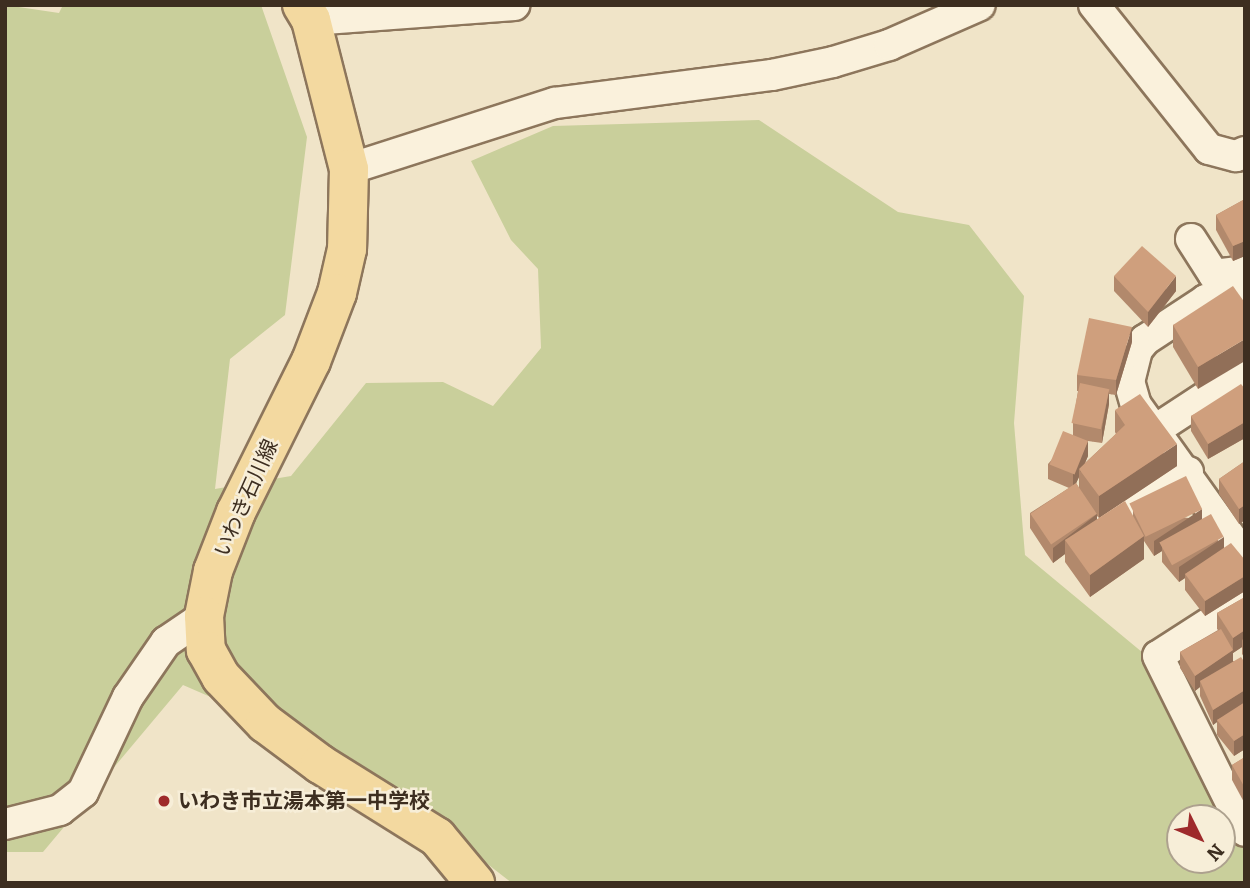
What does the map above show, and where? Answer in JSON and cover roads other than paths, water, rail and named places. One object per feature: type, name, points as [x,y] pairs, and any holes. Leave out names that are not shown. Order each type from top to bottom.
[{"type":"main road","name":"いわき石川線","points":[[306,13],[349,169],[347,249],[337,293],[312,361],[236,512],[214,571],[204,616],[206,650],[221,677],[265,723],[320,764],[437,837],[475,883]]},
{"type":"street","points":[[306,13],[514,5]]},
{"type":"street","points":[[349,169],[555,103],[772,75],[833,62],[889,45],[980,5]]},
{"type":"street","points":[[1094,5],[1209,149],[1236,156],[1245,152]]},
{"type":"street","points":[[1191,239],[1214,275],[1245,271]]},
{"type":"street","points":[[1241,544],[1130,393],[1137,350],[1206,300],[1245,293]]},
{"type":"street","points":[[1155,430],[1245,371]]},
{"type":"street","points":[[1105,524],[1188,472]]},
{"type":"street","points":[[1245,600],[1157,656],[1245,831]]},
{"type":"street","points":[[5,824],[60,810],[83,792],[136,686],[166,642],[204,616]]},
{"type":"street","points":[[1219,780],[1245,764]]},
{"type":"place","name":"いわき市立湯本第一中学校","points":[[164,801]]}]
